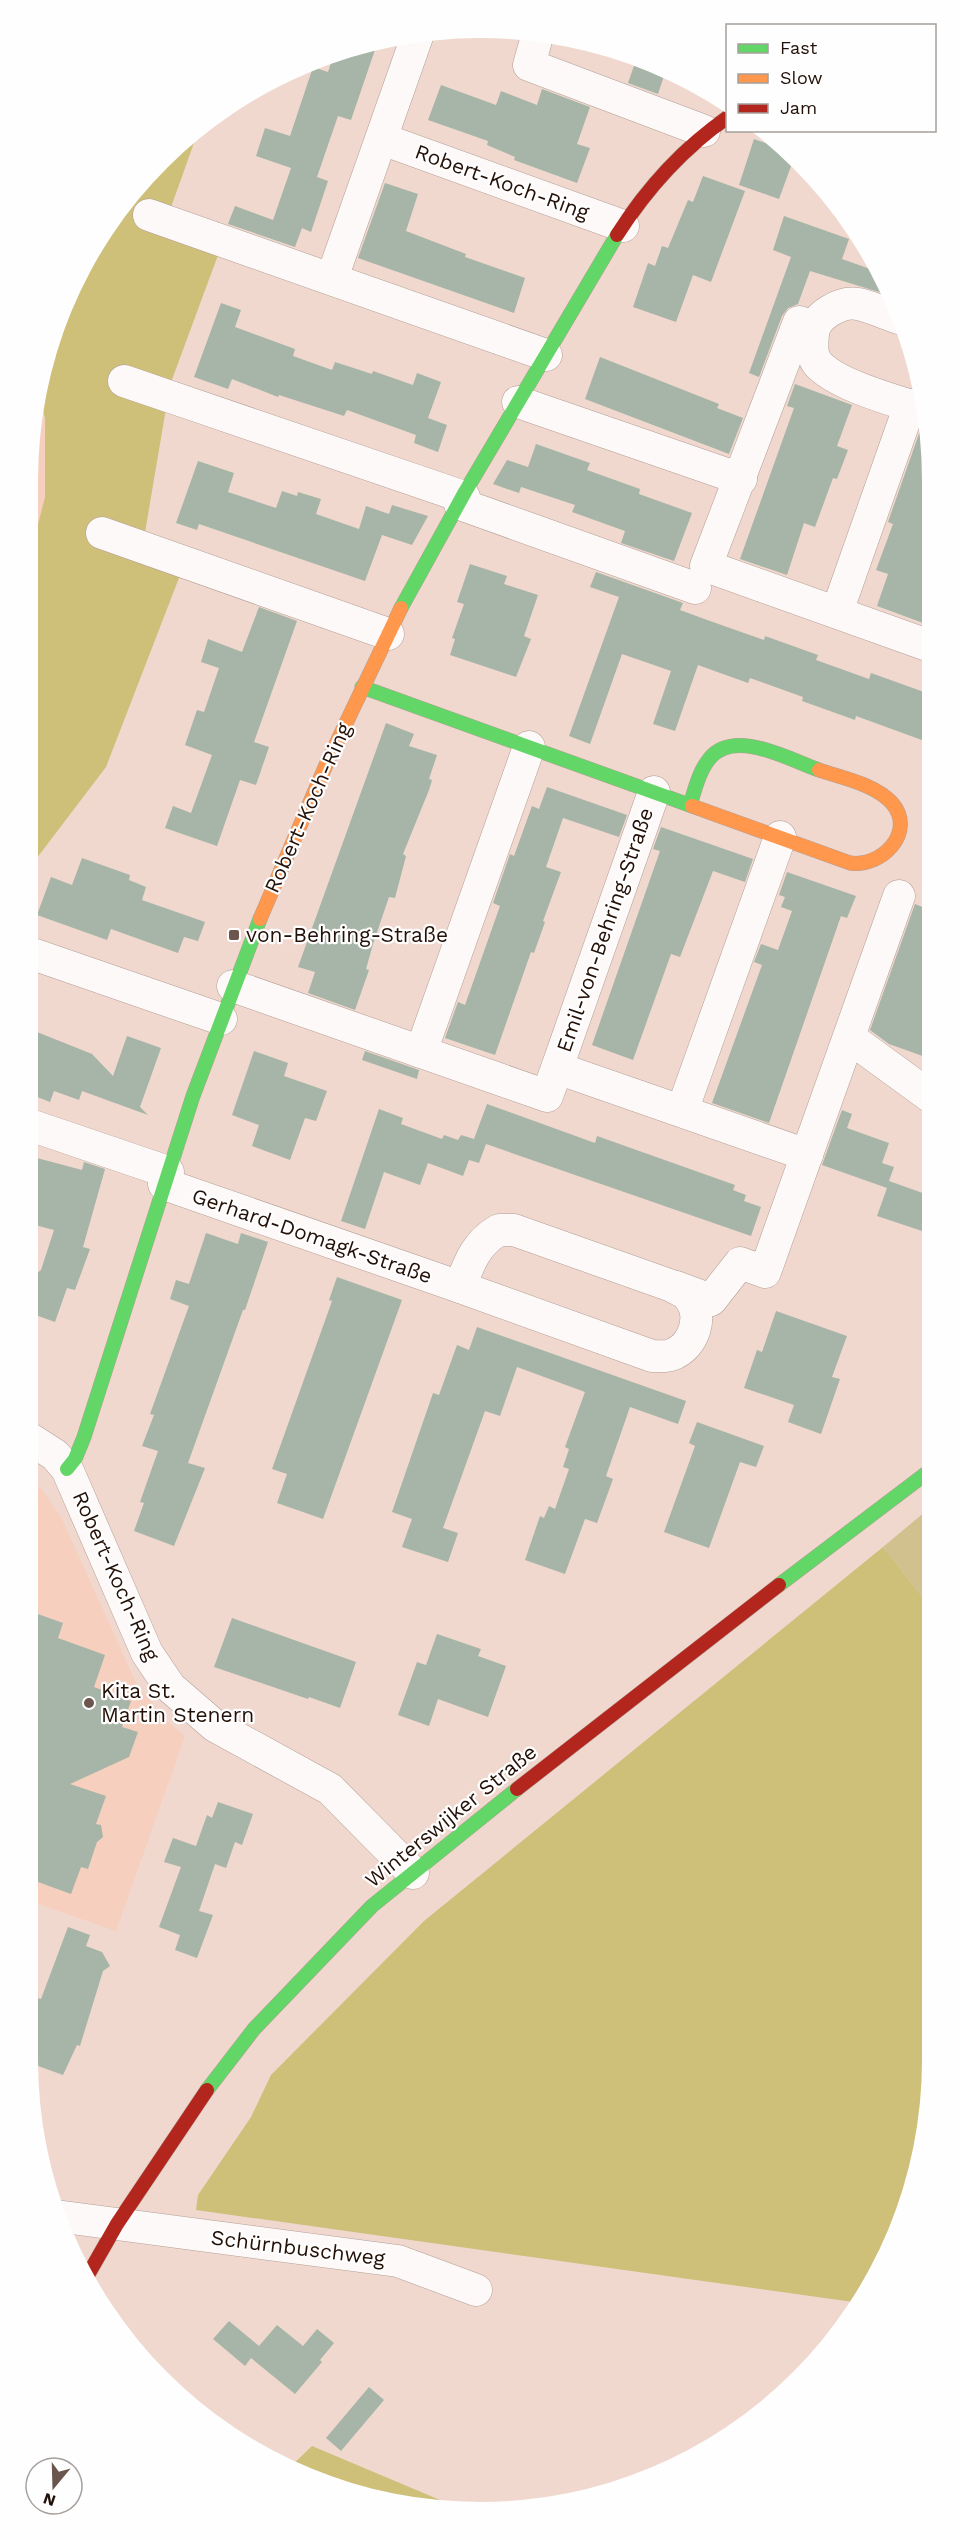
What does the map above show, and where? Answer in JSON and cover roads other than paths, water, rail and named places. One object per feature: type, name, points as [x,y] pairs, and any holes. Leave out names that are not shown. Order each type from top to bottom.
[{"type":"street","name":"Robert-Koch-Ring","points":[[536,41],[528,65],[716,124]]},
{"type":"street","points":[[332,278],[415,42]]},
{"type":"street","name":"Robert-Koch-Ring","points":[[413,1873],[330,1789],[215,1726],[170,1687],[147,1653],[67,1469],[75,1459],[84,1437],[196,1086],[233,986],[308,804],[388,634],[518,402],[643,194],[672,162],[716,124]]},
{"type":"street","name":"Robert-Koch-Ring","points":[[382,139],[623,226]]},
{"type":"street","points":[[149,214],[546,355]]},
{"type":"street","points":[[891,315],[858,304],[842,306],[825,313],[814,327],[812,345],[816,362],[833,378],[916,407]]},
{"type":"street","points":[[814,327],[799,322],[706,566],[922,643]]},
{"type":"street","points":[[124,381],[462,500],[695,588]]},
{"type":"street","points":[[518,402],[741,479]]},
{"type":"street","points":[[837,612],[917,411]]},
{"type":"street","points":[[102,533],[388,634]]},
{"type":"street","name":"Emil-von-Behring-Straße","points":[[363,687],[690,805],[855,864],[870,862],[884,856],[894,846],[899,831],[899,815],[892,801],[872,789],[752,746],[730,745],[713,755],[701,771],[690,805]]},
{"type":"street","points":[[421,1052],[529,747]]},
{"type":"street","name":"Emil-von-Behring-Straße","points":[[233,986],[547,1096],[654,792]]},
{"type":"street","points":[[682,1112],[780,837]]},
{"type":"street","points":[[807,1155],[899,896]]},
{"type":"street","points":[[38,956],[221,1019]]},
{"type":"street","points":[[850,1038],[922,1090]]},
{"type":"street","name":"Emil-von-Behring-Straße","points":[[557,1068],[807,1155]]},
{"type":"street","points":[[38,1128],[166,1178]]},
{"type":"street","name":"Gerhard-Domagk-Straße","points":[[460,1287],[475,1251],[487,1237],[499,1230],[514,1230],[711,1300],[741,1263],[765,1272],[807,1155]]},
{"type":"street","name":"Gerhard-Domagk-Straße","points":[[166,1178],[652,1356],[670,1355],[684,1347],[695,1331],[696,1310],[688,1296],[672,1286]]},
{"type":"street","points":[[38,1444],[55,1455],[67,1469]]},
{"type":"street","name":"Winterswijker Straße","points":[[91,2270],[117,2224],[204,2095],[254,2029],[372,1906],[791,1575],[922,1477]]},
{"type":"street","name":"Schürnbuschweg","points":[[67,2217],[398,2261],[476,2290]]},
{"type":"place","name":"von-Behring-Straße","points":[[234,935]]},
{"type":"place","name":"Kita St. Martin Stenern","points":[[89,1703]]}]
